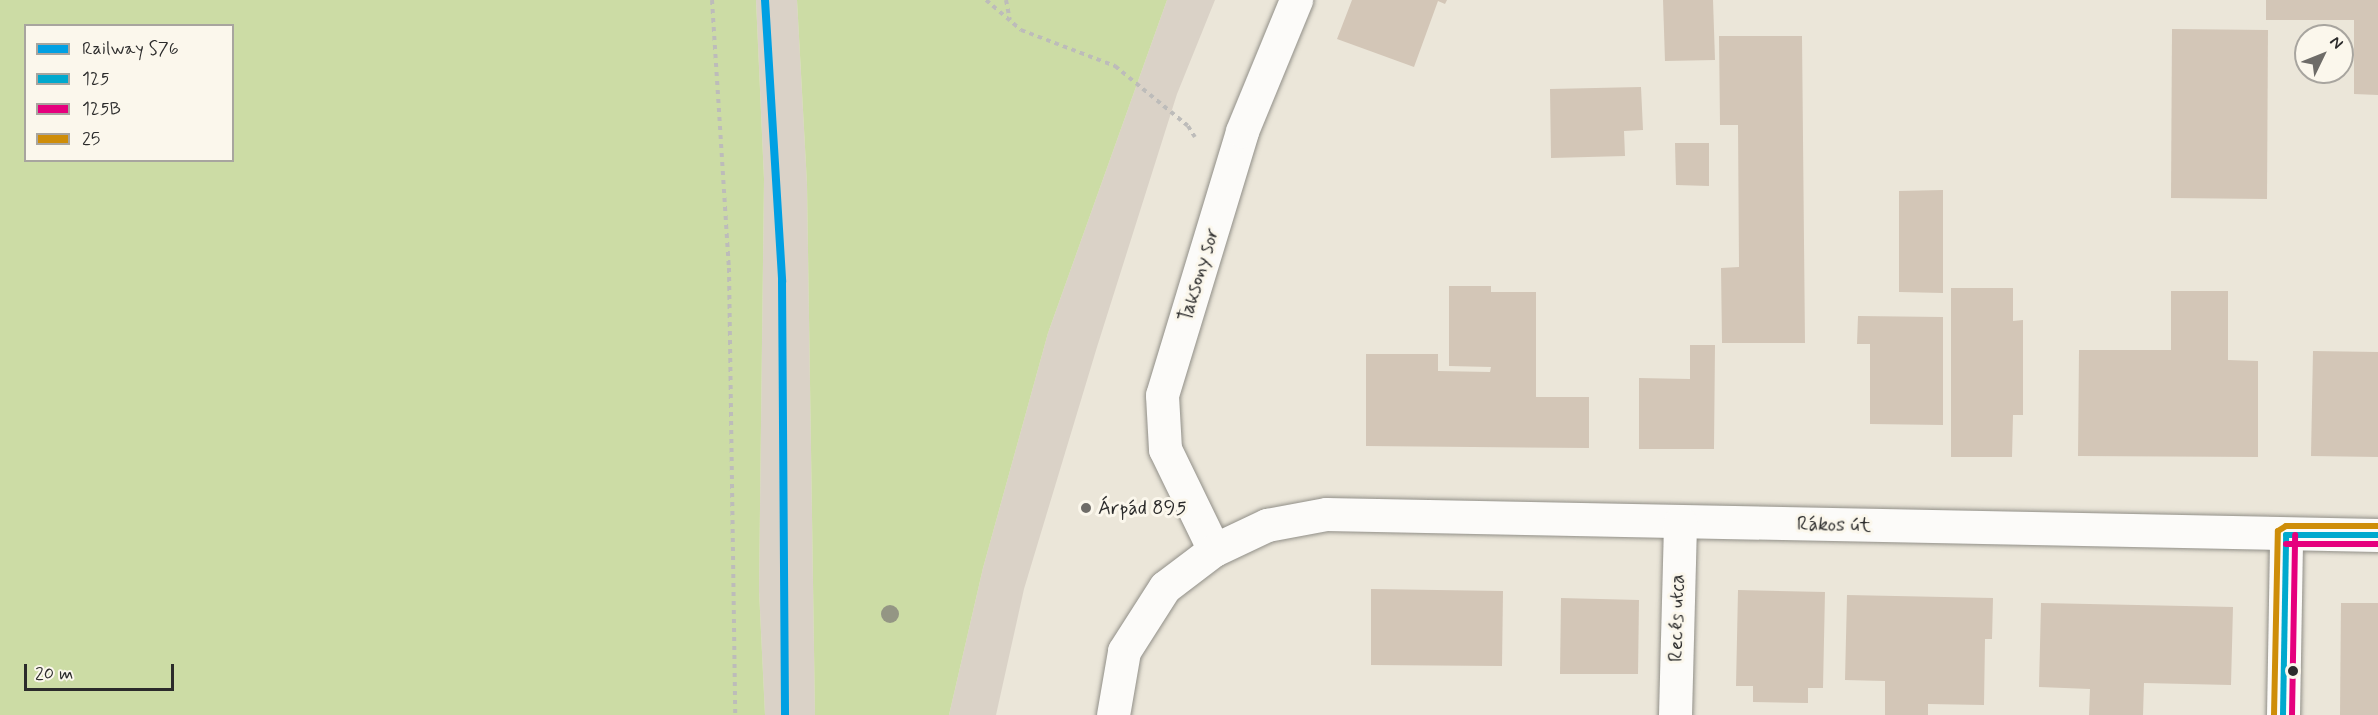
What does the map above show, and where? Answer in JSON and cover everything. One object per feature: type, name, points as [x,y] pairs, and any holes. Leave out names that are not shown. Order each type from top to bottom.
[{"type":"street","name":"Taksony sor","points":[[1214,550],[1165,450],[1162,395],[1242,131],[1296,0]]},
{"type":"street","name":"Rákos út","points":[[1113,715],[1124,651],[1165,587],[1214,550],[1267,525],[1326,514],[2286,535],[2378,535]]},
{"type":"street","name":"Recés utca","points":[[1675,715],[1680,522]]},
{"type":"street","points":[[2283,715],[2286,535]]},
{"type":"path","points":[[712,0],[729,268],[735,715]]},
{"type":"path","points":[[986,0],[1010,20],[1041,39],[1115,66],[1188,126],[1227,184]]},
{"type":"path","points":[[1006,0],[1010,20]]},
{"type":"shaded area","points":[[756,0],[797,0],[807,184],[815,715],[765,715],[759,590],[764,179]]},
{"type":"shaded area","points":[[1167,0],[1215,0],[1177,94],[1097,347],[1024,589],[996,715],[949,715],[983,568],[1048,333]]},
{"type":"green space","points":[[0,0],[756,0],[764,179],[759,590],[765,715],[0,715]]},
{"type":"green space","points":[[797,0],[1167,0],[1048,333],[983,568],[949,715],[815,715],[807,184]]},
{"type":"building","points":[[1352,0],[1447,0],[1445,4],[1438,1],[1414,67],[1337,39]]},
{"type":"building","points":[[1663,0],[1713,0],[1715,60],[1665,61]]},
{"type":"building","points":[[2266,0],[2378,0],[2378,95],[2354,94],[2354,20],[2266,20]]},
{"type":"building","points":[[2172,29],[2268,30],[2267,199],[2171,198]]},
{"type":"building","points":[[1719,36],[1802,36],[1805,343],[1722,343],[1721,268],[1739,267],[1738,125],[1720,125]]},
{"type":"building","points":[[1641,87],[1643,130],[1624,131],[1625,156],[1551,158],[1550,89]]},
{"type":"building","points":[[1675,143],[1709,143],[1709,186],[1676,185]]},
{"type":"building","points":[[1943,190],[1943,293],[1899,292],[1899,191]]},
{"type":"building","points":[[1449,286],[1491,286],[1491,292],[1536,292],[1536,397],[1589,397],[1589,448],[1366,446],[1366,354],[1438,354],[1438,371],[1490,372],[1491,367],[1449,366]]},
{"type":"building","points":[[1951,288],[2013,288],[2013,321],[2023,320],[2023,415],[2013,415],[2012,457],[1951,457]]},
{"type":"building","points":[[2171,291],[2228,291],[2228,360],[2258,361],[2258,457],[2078,456],[2079,350],[2171,350]]},
{"type":"building","points":[[1858,316],[1943,317],[1943,425],[1870,424],[1870,344],[1857,344]]},
{"type":"building","points":[[1690,345],[1715,345],[1714,449],[1639,449],[1639,378],[1690,379]]},
{"type":"building","points":[[2313,351],[2378,352],[2378,457],[2311,456]]},
{"type":"building","points":[[1371,589],[1503,591],[1502,666],[1371,665]]},
{"type":"building","points":[[1738,590],[1825,592],[1823,688],[1808,688],[1808,703],[1753,702],[1753,686],[1736,686]]},
{"type":"building","points":[[1847,595],[1993,598],[1992,639],[1985,639],[1984,705],[1928,704],[1928,715],[1885,715],[1885,681],[1845,680]]},
{"type":"building","points":[[1561,598],[1639,600],[1638,674],[1560,674]]},
{"type":"building","points":[[2041,603],[2233,607],[2231,685],[2144,683],[2143,715],[2089,715],[2090,689],[2039,687]]},
{"type":"building","points":[[2341,603],[2378,603],[2378,715],[2340,715]]},
{"type":"rail line","name":"S76","points":[[765,0],[782,281],[785,715]]},
{"type":"transit line","name":"25","points":[[2274,715],[2278,531],[2286,526],[2378,526]]},
{"type":"transit line","name":"125","points":[[2286,535],[2378,535]]},
{"type":"transit line","name":"125","points":[[2283,715],[2286,535]]},
{"type":"transit line","name":"125B","points":[[2292,715],[2295,535]]},
{"type":"transit line","name":"125B","points":[[2286,544],[2378,544]]},
{"type":"place","name":"Árpád 895","points":[[1086,508]]}]
